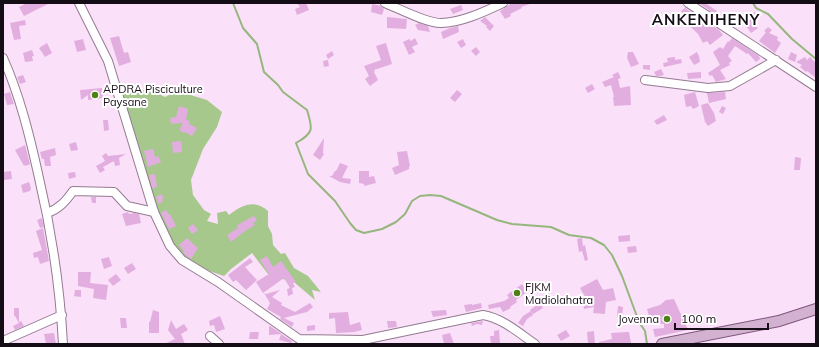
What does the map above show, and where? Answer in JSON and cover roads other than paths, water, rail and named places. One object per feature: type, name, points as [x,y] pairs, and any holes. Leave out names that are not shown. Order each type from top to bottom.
[{"type":"main road","points":[[662,344],[779,321],[816,309]]},
{"type":"street","points":[[79,3],[108,61],[154,212],[170,246],[182,260],[218,282],[299,339],[363,340],[483,315],[490,316],[502,322],[535,344]]},
{"type":"street","points":[[385,3],[432,22],[442,23],[465,19],[503,3]]},
{"type":"street","points":[[688,3],[816,87]]},
{"type":"street","points":[[3,58],[6,74],[30,136],[47,213],[54,252],[62,315],[63,344]]},
{"type":"street","points":[[645,80],[708,88],[730,86],[776,60]]},
{"type":"street","points":[[47,213],[64,204],[73,191],[114,192],[127,206],[154,212]]},
{"type":"street","points":[[3,341],[62,315]]},
{"type":"street","points":[[210,336],[219,344]]},
{"type":"waterway","points":[[233,3],[243,28],[257,44],[264,72],[283,92],[307,110],[311,126],[310,130],[306,136],[296,143],[308,174],[335,201],[356,230],[364,233],[382,229],[396,222],[405,214],[412,201],[420,196],[430,195],[441,196],[497,220],[512,224],[551,227],[569,235],[591,238],[604,245],[612,255],[622,276],[639,322],[645,331],[647,344]]},
{"type":"waterway","points":[[753,3],[756,8],[768,14],[792,39],[816,59]]},
{"type":"place","name":"APDRA Pisciculture Paysane","points":[[95,95]]},
{"type":"place","name":"FJKM Madiolahatra","points":[[517,293]]},
{"type":"place","name":"Jovenna","points":[[667,319]]},
{"type":"district","name":"ANKENIHENY","points":[[706,19]]}]
